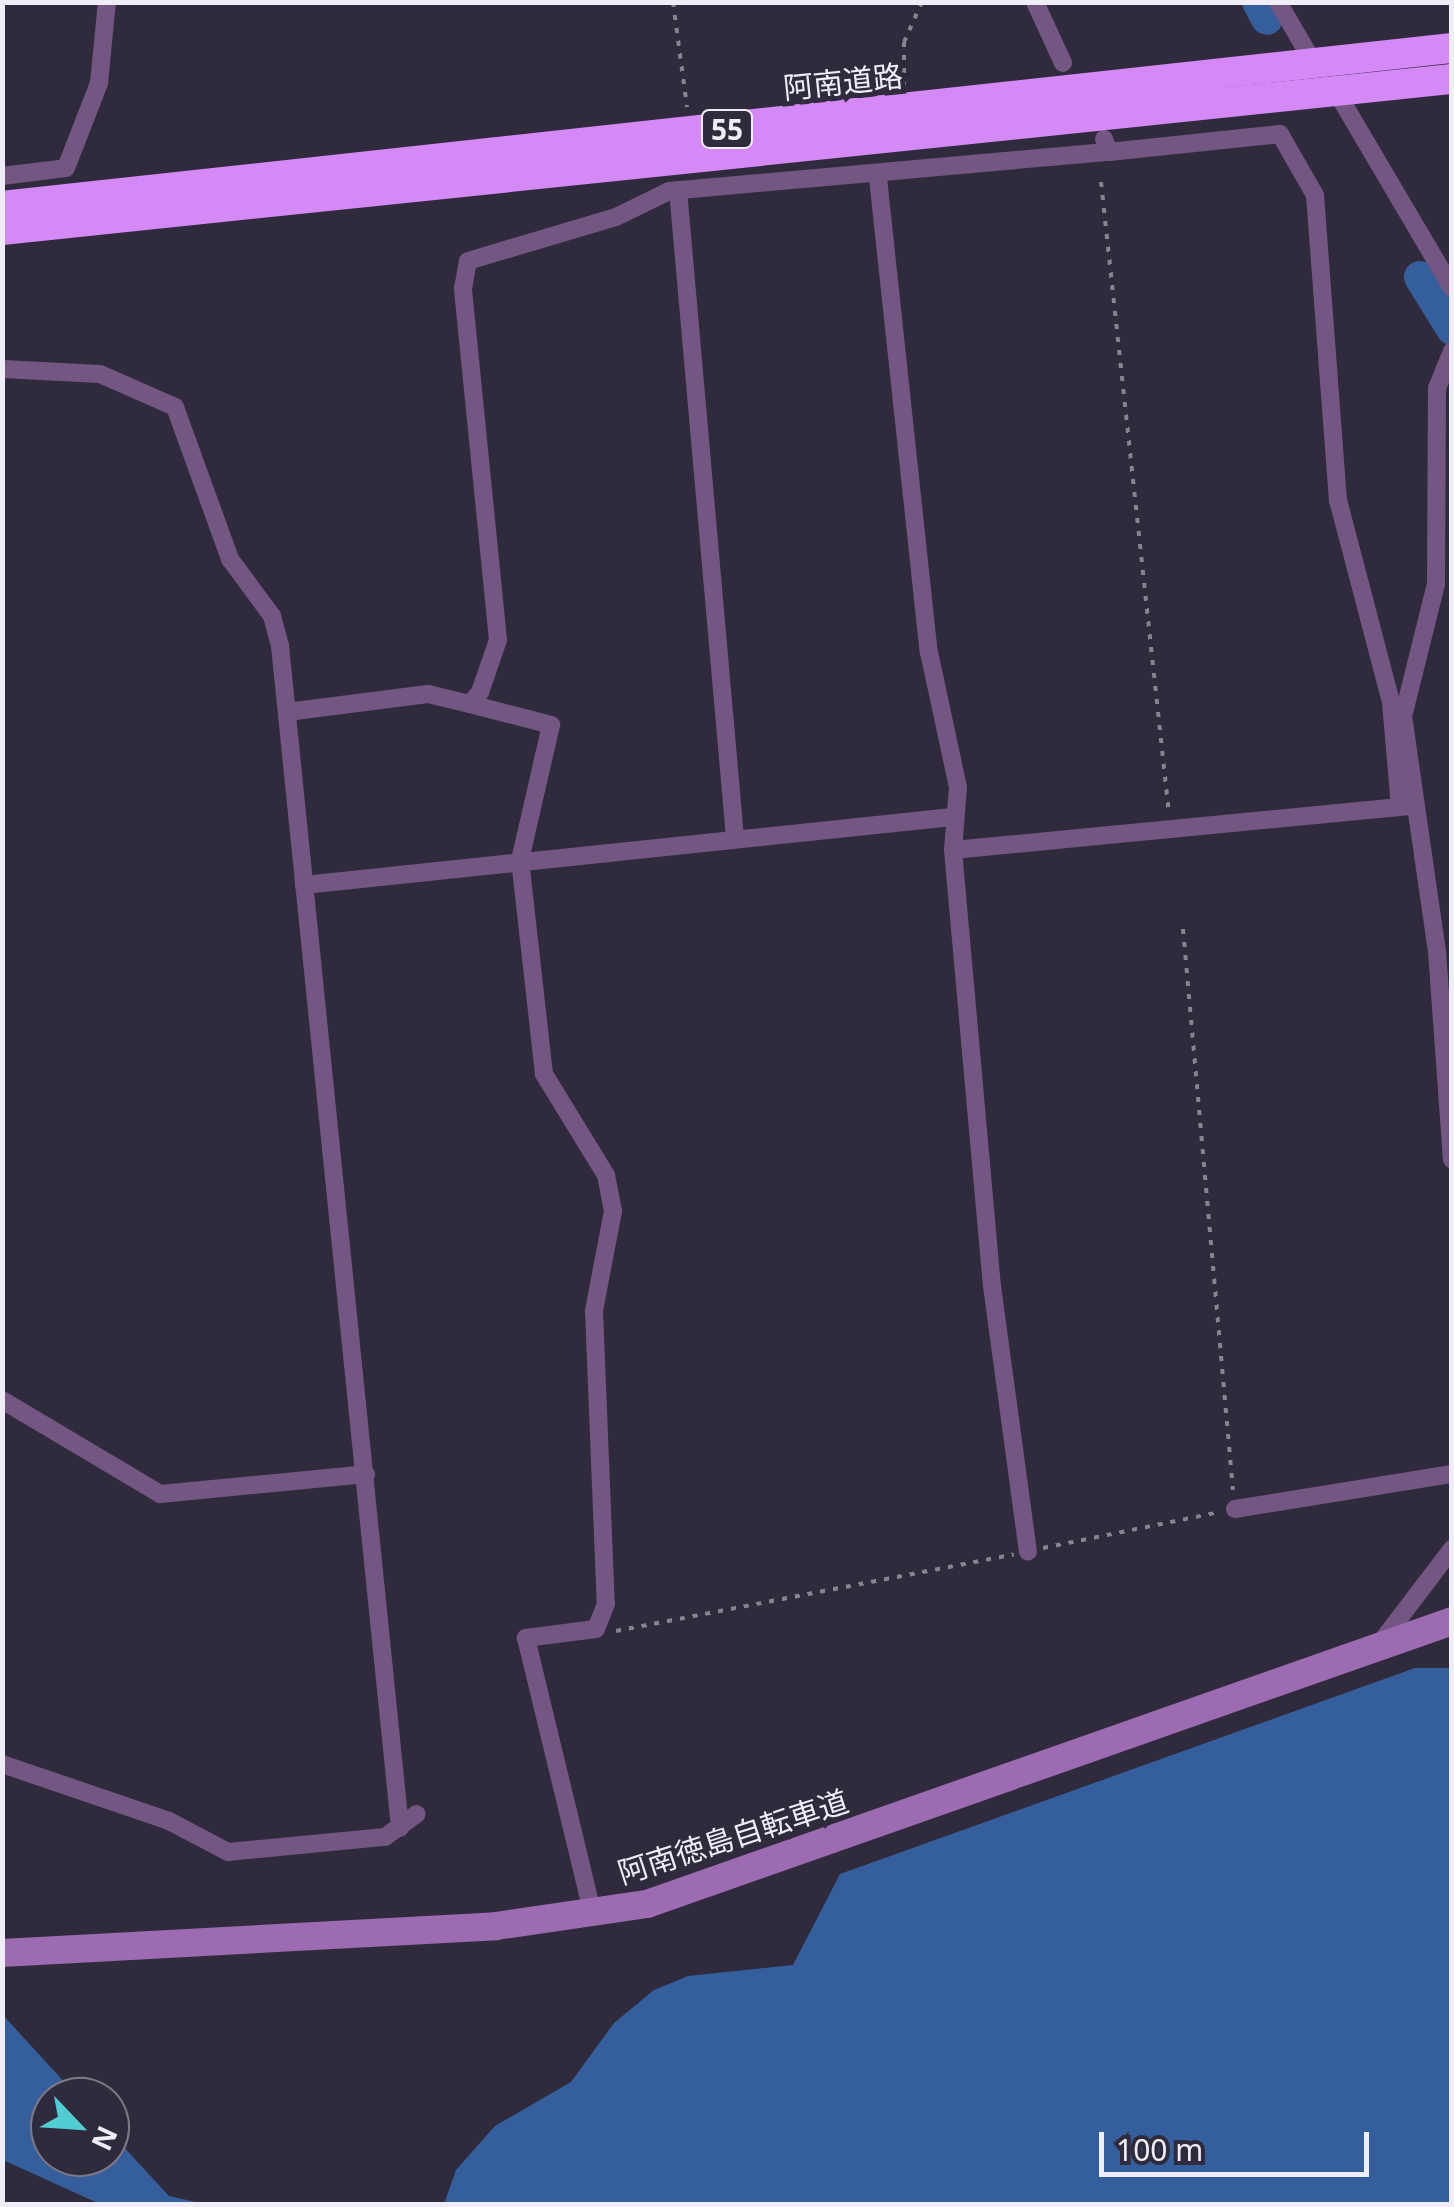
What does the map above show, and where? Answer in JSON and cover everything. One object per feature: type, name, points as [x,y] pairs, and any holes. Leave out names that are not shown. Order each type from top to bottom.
[{"type":"highway","name":"阿南道路","points":[[2,206],[690,167],[906,111],[1452,48]]},
{"type":"highway","name":"阿南道路","points":[[2,230],[690,167],[1452,79]]},
{"type":"main road","name":"阿南徳島自転車道","points":[[2,1952],[593,1915],[713,1883],[1452,1622]]},
{"type":"street","points":[[2,176],[66,168],[99,83],[107,2]]},
{"type":"street","points":[[1035,2],[1063,63]]},
{"type":"street","points":[[1278,2],[1312,63],[1339,93],[1452,288]]},
{"type":"street","points":[[470,704],[498,640],[462,289],[468,261],[690,167],[878,178],[1106,145],[1280,134],[1315,195],[1338,500],[1391,702],[1406,806],[1437,952],[1452,1159]]},
{"type":"street","points":[[690,167],[735,838]]},
{"type":"street","points":[[878,178],[929,652],[958,787],[952,817],[953,850],[992,1286],[1028,1552]]},
{"type":"street","points":[[1406,806],[1403,716],[1436,584],[1437,388],[1451,352]]},
{"type":"street","points":[[3,371],[100,374],[174,407],[230,559],[272,616],[287,712],[400,1828]]},
{"type":"street","points":[[287,712],[428,694],[550,725],[520,860],[544,1074],[606,1175],[613,1211],[594,1311],[606,1604],[596,1628],[526,1638],[593,1915]]},
{"type":"street","points":[[953,850],[1406,806]]},
{"type":"street","points":[[304,885],[952,817]]},
{"type":"street","points":[[2,1400],[160,1494],[366,1474]]},
{"type":"street","points":[[1234,1510],[1452,1474]]},
{"type":"street","points":[[1378,1646],[1452,1549]]},
{"type":"street","points":[[2,1764],[169,1821],[228,1852],[400,1828],[417,1814]]},
{"type":"path","points":[[672,2],[690,167]]},
{"type":"path","points":[[906,111],[904,42],[922,2]]},
{"type":"path","points":[[1101,182],[1170,818],[1188,815]]},
{"type":"path","points":[[596,1628],[1028,1552],[1234,1510],[1183,929]]},
{"type":"water","points":[[1415,1668],[1451,1668],[1451,2204],[444,2204],[456,2170],[495,2126],[571,2082],[614,2023],[654,1990],[688,1976],[793,1965],[840,1874]]},
{"type":"water","points":[[2,2014],[60,2077],[30,2077],[30,2172],[3,2160]]},
{"type":"water","points":[[130,2154],[169,2196],[205,2204],[100,2204],[40,2177],[130,2177]]},
{"type":"waterway","points":[[1258,2],[1267,19]]},
{"type":"waterway","points":[[1420,277],[1452,329]]}]
